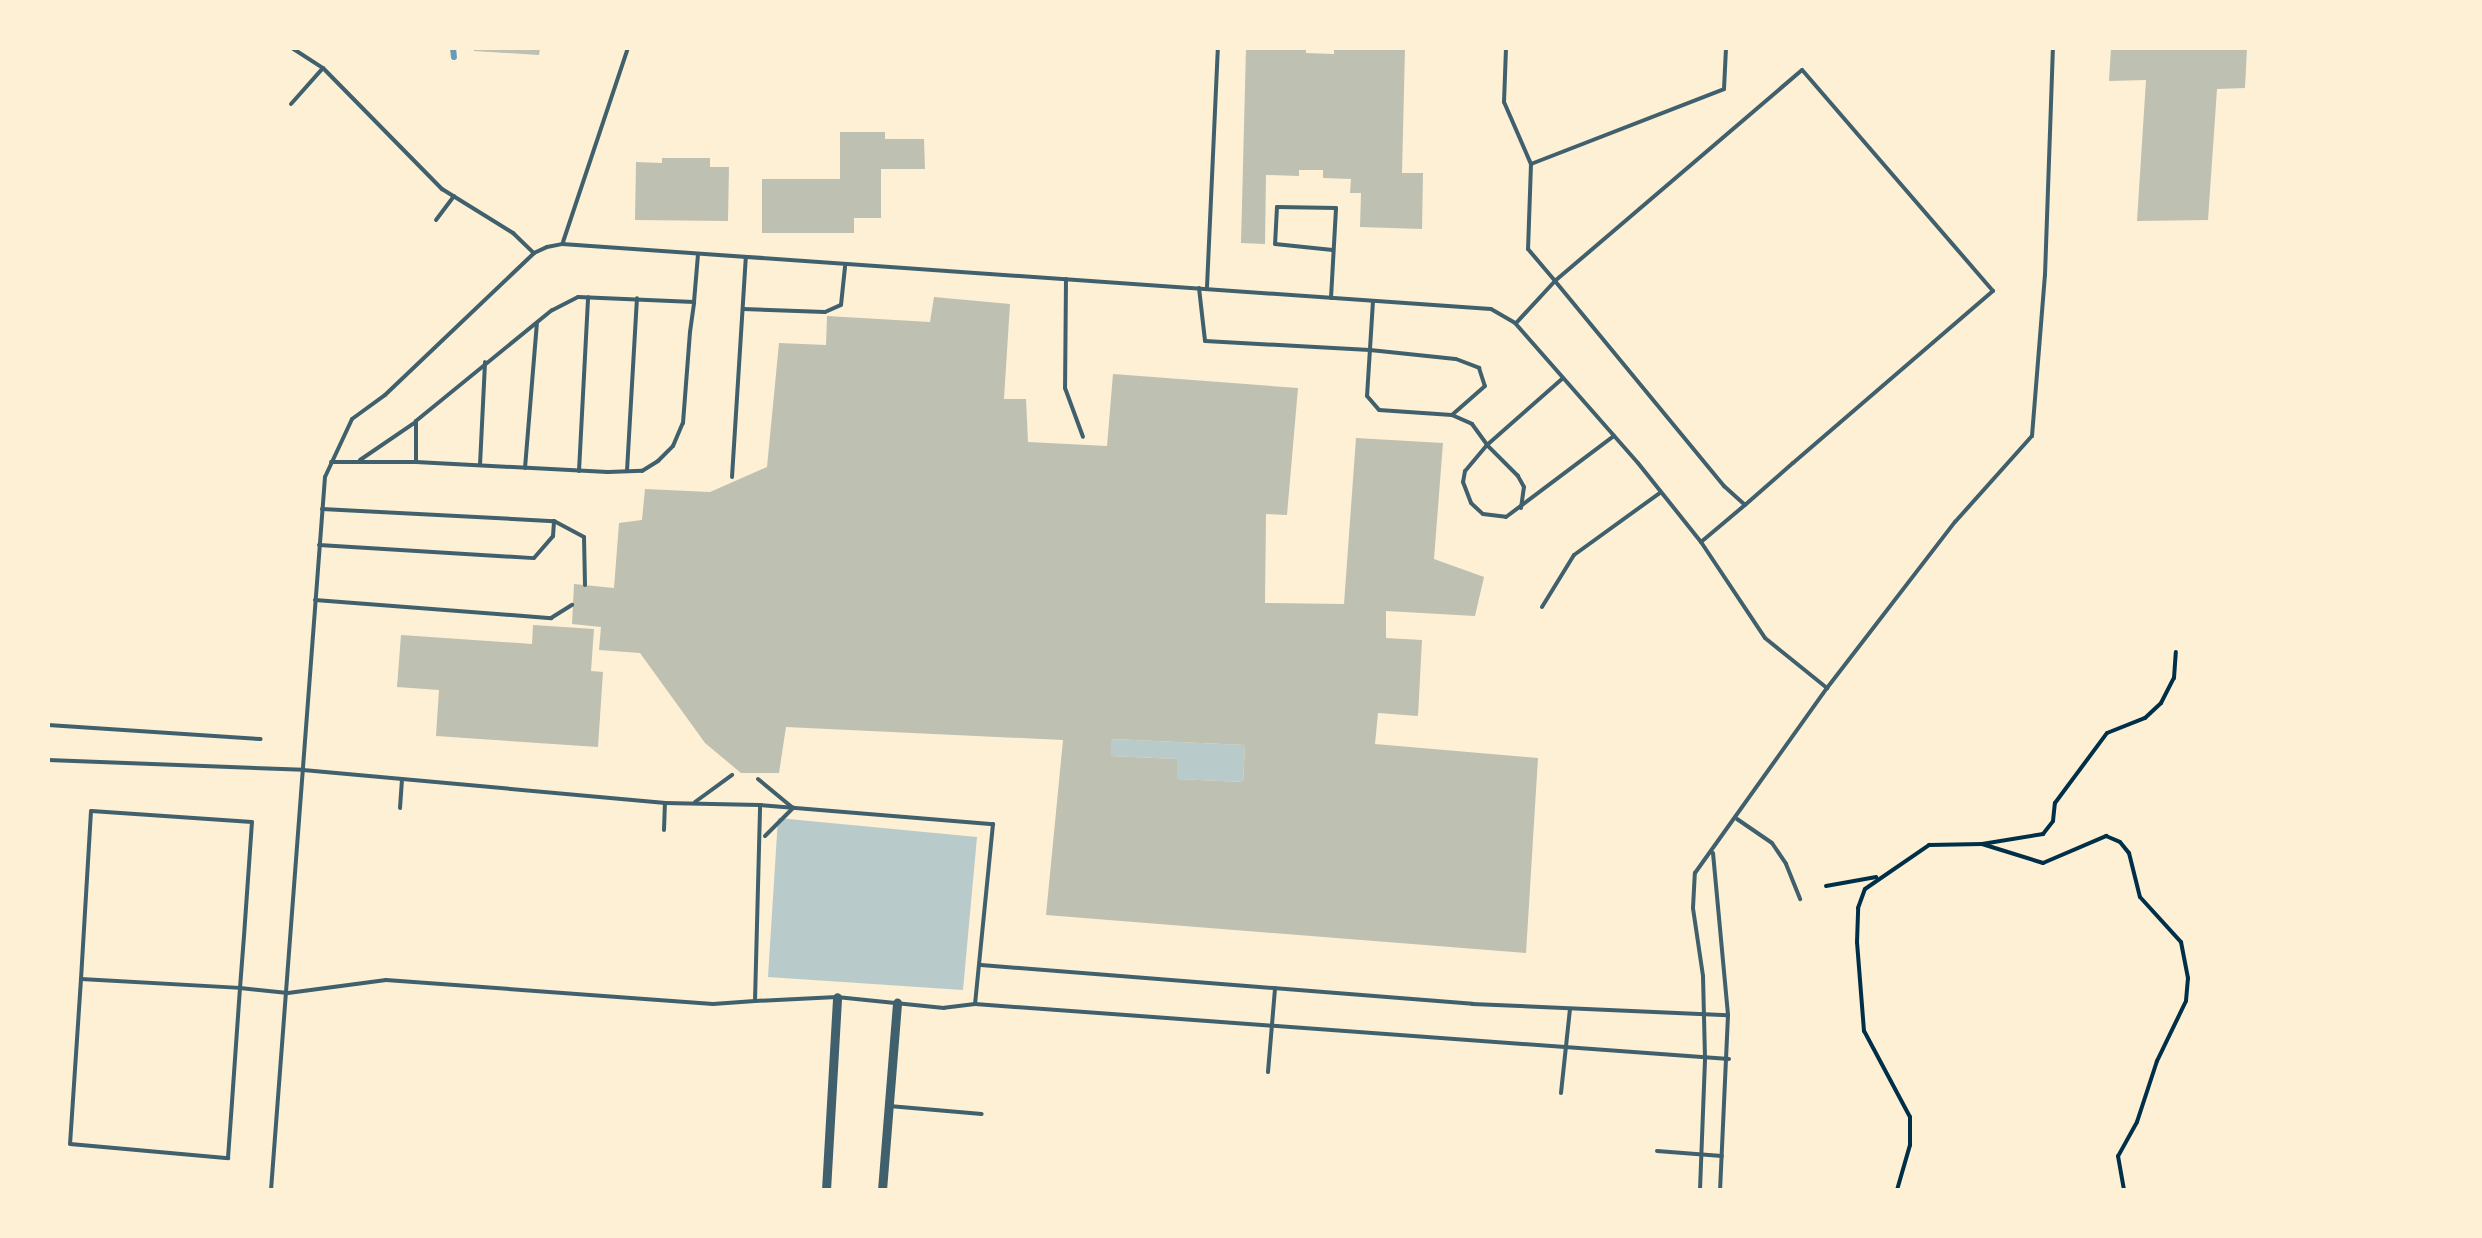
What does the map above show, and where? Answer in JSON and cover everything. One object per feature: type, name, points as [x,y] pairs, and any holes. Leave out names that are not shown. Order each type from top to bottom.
[{"type":"street","points":[[826,1190],[838,997]]},
{"type":"street","points":[[882,1190],[897,1003]]},
{"type":"lane","points":[[292,48],[324,68],[454,196],[513,233],[534,253]]},
{"type":"lane","points":[[562,244],[628,48]]},
{"type":"lane","points":[[1206,288],[1218,48]]},
{"type":"lane","points":[[1506,48],[1504,102],[1530,164],[1528,250],[1724,486],[1744,504]]},
{"type":"lane","points":[[1530,164],[1724,90],[1726,48]]},
{"type":"lane","points":[[1700,1190],[1705,1058],[1693,908],[1696,874],[1828,688],[1955,522],[2032,436],[2045,276],[2053,48]]},
{"type":"lane","points":[[291,104],[324,68]]},
{"type":"lane","points":[[1515,323],[1555,281],[1802,70],[1980,277],[1992,292],[1701,542]]},
{"type":"lane","points":[[436,220],[454,196]]},
{"type":"lane","points":[[1331,298],[1336,208],[1277,207],[1276,244],[1333,250]]},
{"type":"lane","points":[[271,1190],[322,508],[331,462],[352,419],[384,395],[534,253],[562,244],[1491,309],[1515,323],[1615,436],[1701,542],[1765,638],[1828,688]]},
{"type":"lane","points":[[331,462],[642,471],[673,446],[683,423],[698,254]]},
{"type":"lane","points":[[732,477],[746,257]]},
{"type":"lane","points":[[743,309],[825,312],[841,306],[846,264]]},
{"type":"lane","points":[[1066,279],[1064,388],[1083,437]]},
{"type":"lane","points":[[1198,288],[1205,341],[1456,358],[1479,368],[1485,386],[1452,415]]},
{"type":"lane","points":[[356,462],[416,421],[537,320],[578,297],[694,302]]},
{"type":"lane","points":[[578,471],[588,297]]},
{"type":"lane","points":[[627,472],[637,298]]},
{"type":"lane","points":[[1373,301],[1366,386],[1372,405],[1380,410],[1452,415],[1472,424],[1518,476],[1524,487],[1522,508]]},
{"type":"lane","points":[[525,468],[537,320]]},
{"type":"lane","points":[[480,465],[486,362]]},
{"type":"lane","points":[[1563,378],[1487,445],[1465,471],[1463,482],[1471,503],[1494,519],[1522,508],[1615,436]]},
{"type":"lane","points":[[416,421],[416,462]]},
{"type":"lane","points":[[1542,607],[1574,555],[1661,492]]},
{"type":"lane","points":[[322,508],[554,521],[584,537],[585,585]]},
{"type":"lane","points":[[320,545],[534,558],[552,536],[554,521]]},
{"type":"lane","points":[[315,600],[551,618],[572,605]]},
{"type":"lane","points":[[48,725],[262,740]]},
{"type":"lane","points":[[48,760],[303,770],[664,803],[794,808],[993,824],[975,1004]]},
{"type":"lane","points":[[692,804],[732,776]]},
{"type":"lane","points":[[400,808],[402,779]]},
{"type":"lane","points":[[758,779],[794,808]]},
{"type":"lane","points":[[664,803],[664,830]]},
{"type":"lane","points":[[755,1001],[760,806]]},
{"type":"lane","points":[[762,839],[794,808]]},
{"type":"lane","points":[[91,811],[252,822],[228,1158],[70,1144],[81,979],[91,811]]},
{"type":"lane","points":[[1738,820],[1772,843],[1786,864],[1800,899]]},
{"type":"lane","points":[[1712,853],[1728,1016],[1720,1190]]},
{"type":"lane","points":[[981,965],[1570,1009],[1728,1016]]},
{"type":"lane","points":[[81,979],[288,993],[386,980],[713,1004],[838,997],[961,1009],[975,1004],[1270,1029],[1728,1059]]},
{"type":"lane","points":[[1268,1072],[1275,988]]},
{"type":"lane","points":[[1561,1093],[1570,1009]]},
{"type":"lane","points":[[889,1106],[982,1114]]},
{"type":"lane","points":[[1657,1151],[1722,1156]]},
{"type":"path","points":[[1896,1190],[1910,1145],[1910,1117],[1864,1031],[1858,908],[1865,888],[1929,845],[1982,844],[2043,834],[2053,821],[2055,802],[2108,733],[2145,718],[2161,703],[2174,678],[2176,652]]},
{"type":"path","points":[[1982,844],[2042,863],[2094,837],[2120,842],[2130,853],[2147,909],[2180,942],[2188,978],[2186,1001],[2157,1061],[2137,1122],[2118,1156],[2124,1190]]},
{"type":"path","points":[[1826,886],[1876,877]]},
{"type":"shaded area","points":[[1111,739],[1245,745],[1243,782],[1177,779],[1177,759],[1111,756]]},
{"type":"shaded area","points":[[778,818],[977,837],[963,990],[768,977]]},
{"type":"building","points":[[474,48],[540,48],[539,55]]},
{"type":"building","points":[[1246,48],[1306,48],[1306,53],[1334,54],[1334,48],[1405,48],[1402,173],[1423,173],[1422,229],[1360,227],[1361,193],[1350,193],[1351,179],[1323,178],[1323,170],[1299,170],[1299,176],[1266,175],[1265,244],[1241,243]]},
{"type":"building","points":[[2111,48],[2247,48],[2245,88],[2217,89],[2208,220],[2137,221],[2146,80],[2109,81]]},
{"type":"building","points":[[840,132],[885,132],[885,139],[924,139],[925,169],[881,169],[881,218],[854,218],[854,233],[762,233],[762,179],[840,179]]},
{"type":"building","points":[[662,158],[710,158],[710,167],[729,167],[728,221],[635,220],[636,162],[662,163]]},
{"type":"building","points":[[934,297],[1010,304],[1004,399],[1026,399],[1028,442],[1107,446],[1113,374],[1298,388],[1287,515],[1266,514],[1265,603],[1344,604],[1356,438],[1443,443],[1434,559],[1484,577],[1475,616],[1386,611],[1386,638],[1422,640],[1418,716],[1378,713],[1375,744],[1538,758],[1526,953],[1046,915],[1063,740],[786,727],[779,773],[741,773],[705,743],[640,653],[599,650],[601,627],[572,624],[574,584],[614,588],[619,523],[642,520],[645,489],[710,492],[767,467],[779,343],[826,345],[827,316],[930,322]],"holes":[[[1111,739],[1245,745],[1243,782],[1177,779],[1177,759],[1111,756]]]},
{"type":"building","points":[[533,625],[594,629],[591,671],[603,672],[598,747],[436,736],[439,690],[397,687],[401,635],[532,644]]},
{"type":"waterway","points":[[453,48],[454,57]]}]
